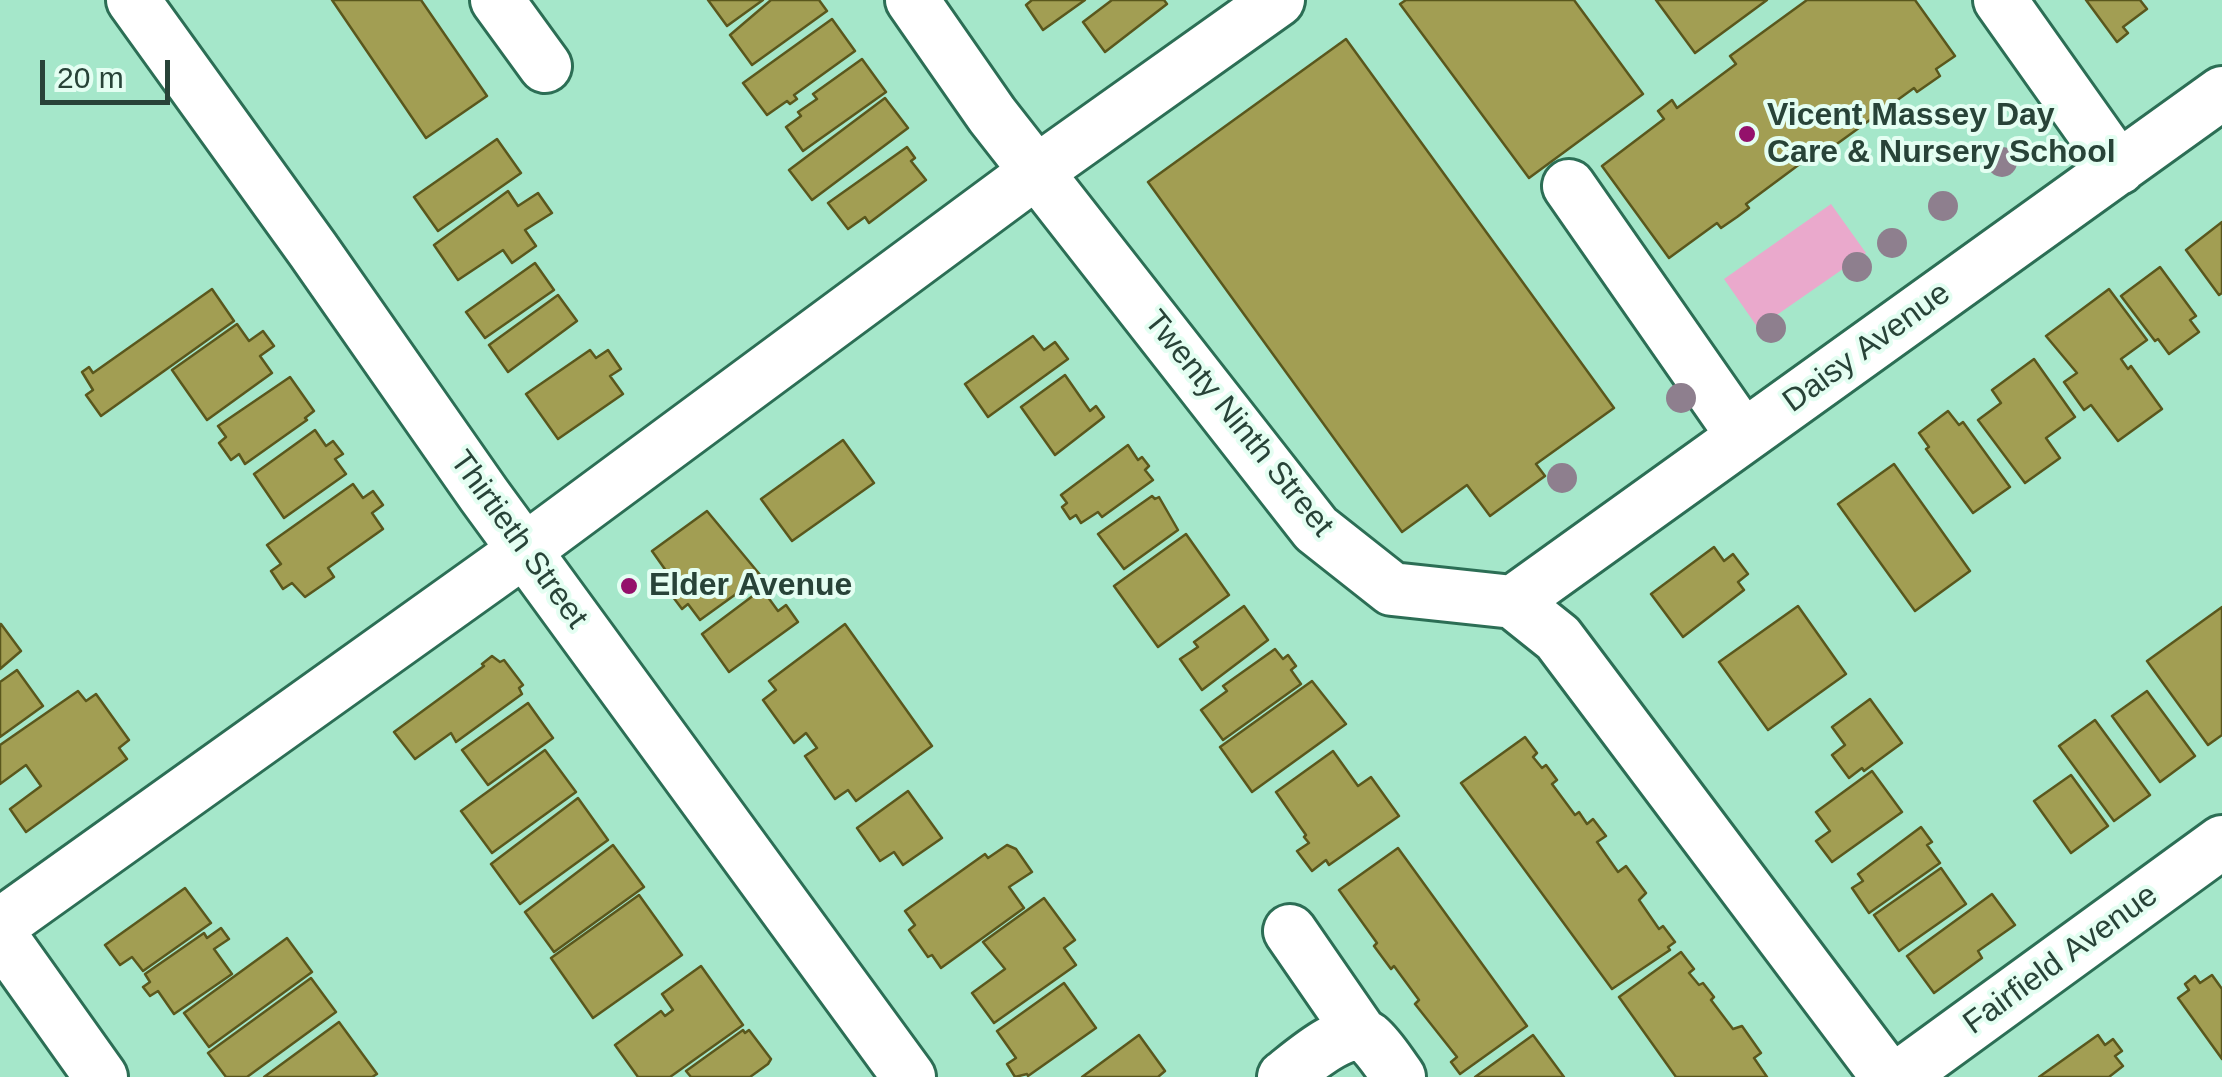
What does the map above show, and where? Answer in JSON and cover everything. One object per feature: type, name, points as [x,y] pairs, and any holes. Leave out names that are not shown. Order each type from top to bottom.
[{"type":"street","name":"Thirtieth Street","points":[[133,0],[525,550],[909,1077]]},
{"type":"street","points":[[497,0],[545,66]]},
{"type":"street","name":"Twenty Ninth Street","points":[[912,0],[1036,172],[1316,529],[1392,589],[1513,602]]},
{"type":"street","points":[[0,925],[525,550],[1036,172],[1278,0]]},
{"type":"street","points":[[2000,0],[2119,168]]},
{"type":"street","name":"Daisy Avenue","points":[[1513,602],[2222,92]]},
{"type":"street","points":[[1569,186],[1743,436]]},
{"type":"street","points":[[1513,602],[1558,638],[1888,1077]]},
{"type":"street","name":"Fairfield Avenue","points":[[1900,1077],[2222,842]]},
{"type":"street","points":[[1290,931],[1361,1034],[1370,1039],[1399,1077]]},
{"type":"street","points":[[0,935],[101,1077]]},
{"type":"street","points":[[1284,1077],[1329,1044],[1361,1034]]},
{"type":"shaded area","points":[[1831,204],[1866,253],[1758,328],[1724,279]]},
{"type":"building","points":[[332,0],[421,0],[487,96],[426,138]]},
{"type":"building","points":[[708,0],[763,0],[727,26]]},
{"type":"building","points":[[771,0],[819,0],[827,11],[752,65],[730,35]]},
{"type":"building","points":[[1032,0],[1085,0],[1043,30],[1026,5]]},
{"type":"building","points":[[1112,0],[1164,0],[1167,4],[1105,52],[1083,22]]},
{"type":"building","points":[[1406,0],[1574,0],[1643,94],[1529,178],[1400,4]]},
{"type":"building","points":[[1656,0],[1767,0],[1695,53]]},
{"type":"building","name":"Vicent Massey Day Care & Nursery School","points":[[1807,0],[1915,0],[1955,56],[1936,69],[1940,76],[1917,92],[1914,88],[1823,154],[1820,149],[1746,204],[1749,208],[1737,217],[1721,228],[1717,223],[1669,258],[1602,166],[1664,119],[1658,111],[1672,100],[1677,108],[1736,64],[1730,56]]},
{"type":"building","points":[[2086,0],[2140,0],[2147,9],[2123,27],[2128,33],[2117,42]]},
{"type":"building","points":[[832,19],[855,51],[794,95],[797,99],[767,115],[743,83]]},
{"type":"building","points":[[1346,39],[1614,408],[1536,464],[1545,476],[1490,516],[1467,485],[1402,532],[1148,182]]},
{"type":"building","points":[[862,59],[886,92],[803,151],[786,127],[801,116],[798,112],[817,99],[813,94]]},
{"type":"building","points":[[885,98],[908,128],[812,200],[789,170]]},
{"type":"building","points":[[497,139],[521,173],[438,231],[414,197]]},
{"type":"building","points":[[907,147],[915,158],[911,161],[926,180],[869,223],[865,217],[848,229],[828,203]]},
{"type":"building","points":[[508,191],[518,206],[538,193],[552,213],[525,230],[536,246],[512,263],[503,250],[458,280],[434,245]]},
{"type":"building","points":[[2222,222],[2222,293],[2219,295],[2186,250]]},
{"type":"building","points":[[535,263],[554,290],[485,338],[466,312]]},
{"type":"building","points":[[2160,267],[2196,316],[2190,320],[2199,332],[2169,354],[2121,296]]},
{"type":"building","points":[[212,289],[234,321],[101,416],[86,395],[93,390],[82,372],[89,367],[93,373]]},
{"type":"building","points":[[2109,289],[2147,340],[2121,359],[2128,369],[2131,366],[2162,409],[2118,441],[2091,405],[2084,410],[2064,382],[2077,373],[2046,336]]},
{"type":"building","points":[[558,295],[577,321],[508,372],[489,345]]},
{"type":"building","points":[[237,324],[249,341],[263,331],[274,346],[260,356],[272,373],[207,420],[172,370]]},
{"type":"building","points":[[1033,336],[1044,350],[1055,342],[1068,359],[988,417],[965,384]]},
{"type":"building","points":[[590,350],[596,358],[608,350],[621,369],[610,376],[623,394],[558,439],[526,394]]},
{"type":"building","points":[[2034,359],[2075,417],[2046,438],[2060,458],[2025,483],[1978,420],[2001,403],[1992,390]]},
{"type":"building","points":[[1065,375],[1090,411],[1096,406],[1104,417],[1055,455],[1021,407]]},
{"type":"building","points":[[290,377],[314,411],[245,464],[239,454],[231,460],[219,443],[226,437],[218,426]]},
{"type":"building","points":[[1948,411],[1959,425],[1963,422],[2010,487],[1973,513],[1926,449],[1929,447],[1919,433]]},
{"type":"building","points":[[315,430],[326,446],[333,441],[343,454],[335,459],[346,474],[284,518],[254,474]]},
{"type":"building","points":[[843,440],[874,483],[792,541],[761,499]]},
{"type":"building","points":[[1128,445],[1138,460],[1142,457],[1149,466],[1145,470],[1153,480],[1102,517],[1098,512],[1081,523],[1076,515],[1070,519],[1062,507],[1067,503],[1061,495]]},
{"type":"building","points":[[1894,464],[1970,571],[1915,611],[1838,504]]},
{"type":"building","points":[[353,484],[363,498],[373,491],[383,505],[372,513],[383,529],[328,568],[334,577],[305,597],[292,583],[283,589],[271,571],[281,564],[267,545]]},
{"type":"building","points":[[1152,496],[1159,497],[1178,530],[1124,569],[1098,534]]},
{"type":"building","points":[[707,511],[761,576],[700,620],[688,604],[682,609],[661,581],[669,575],[652,551]]},
{"type":"building","points":[[1186,534],[1229,595],[1158,647],[1114,586]]},
{"type":"building","points":[[1714,547],[1724,561],[1733,554],[1748,574],[1738,582],[1744,590],[1683,637],[1651,594]]},
{"type":"building","points":[[762,589],[778,611],[786,605],[798,622],[729,672],[702,634]]},
{"type":"building","points":[[1244,606],[1268,640],[1202,690],[1180,659],[1198,647],[1194,642]]},
{"type":"building","points":[[1798,606],[1846,674],[1768,730],[1719,662]]},
{"type":"building","points":[[2222,607],[2222,735],[2208,745],[2147,661]]},
{"type":"building","points":[[0,624],[21,651],[0,669]]},
{"type":"building","points":[[845,624],[932,746],[856,801],[848,790],[835,799],[805,756],[817,748],[806,733],[794,743],[763,700],[776,690],[769,681]]},
{"type":"building","points":[[1275,649],[1283,659],[1288,655],[1296,666],[1291,670],[1301,684],[1223,740],[1201,710],[1227,691],[1223,686]]},
{"type":"building","points":[[492,656],[500,662],[504,660],[523,685],[519,688],[522,694],[456,742],[451,733],[415,759],[394,732]]},
{"type":"building","points":[[17,670],[43,706],[0,737],[0,682]]},
{"type":"building","points":[[1312,681],[1346,724],[1252,792],[1220,747]]},
{"type":"building","points":[[78,691],[86,701],[96,694],[129,740],[119,748],[127,759],[26,832],[10,809],[41,786],[26,765],[0,784],[0,745]]},
{"type":"building","points":[[2147,691],[2195,756],[2160,782],[2112,716]]},
{"type":"building","points":[[1870,699],[1902,743],[1849,778],[1832,755],[1845,745],[1832,727]]},
{"type":"building","points":[[528,703],[553,738],[488,785],[462,750]]},
{"type":"building","points":[[2095,720],[2150,795],[2114,821],[2059,746]]},
{"type":"building","points":[[1525,737],[1537,753],[1533,757],[1542,768],[1546,765],[1557,780],[1552,784],[1575,815],[1579,812],[1587,824],[1593,819],[1606,836],[1597,842],[1618,872],[1626,866],[1646,893],[1639,900],[1659,929],[1663,926],[1675,942],[1668,947],[1670,950],[1612,989],[1461,783]]},
{"type":"building","points":[[545,750],[576,792],[492,853],[461,811]]},
{"type":"building","points":[[1333,751],[1358,786],[1371,777],[1399,816],[1329,865],[1326,860],[1312,871],[1297,851],[1309,843],[1306,835],[1276,792]]},
{"type":"building","points":[[1872,771],[1902,812],[1832,862],[1816,841],[1830,831],[1816,812]]},
{"type":"building","points":[[2071,775],[2108,826],[2071,853],[2034,801]]},
{"type":"building","points":[[908,791],[942,838],[903,865],[894,852],[880,861],[857,828]]},
{"type":"building","points":[[578,798],[608,840],[520,904],[491,864]]},
{"type":"building","points":[[1921,827],[1932,842],[1927,845],[1940,863],[1869,913],[1852,888],[1863,881],[1858,874]]},
{"type":"building","points":[[613,845],[644,887],[554,952],[525,912]]},
{"type":"building","points":[[1007,845],[1016,849],[1032,872],[1009,887],[1024,908],[941,968],[909,930],[915,925],[905,911],[985,854],[988,858]]},
{"type":"building","points":[[1398,848],[1527,1026],[1460,1074],[1451,1062],[1457,1057],[1415,1004],[1419,1000],[1394,966],[1391,969],[1374,946],[1377,943],[1339,890]]},
{"type":"building","points":[[1941,868],[1966,904],[1899,951],[1874,915]]},
{"type":"building","points":[[185,888],[211,923],[143,971],[132,957],[120,965],[105,945]]},
{"type":"building","points":[[1992,894],[2015,925],[1978,951],[1982,958],[1934,993],[1907,956]]},
{"type":"building","points":[[639,895],[682,955],[593,1018],[551,958]]},
{"type":"building","points":[[1044,898],[1075,940],[1064,948],[1076,965],[994,1023],[972,993],[1005,969],[983,942]]},
{"type":"building","points":[[221,928],[229,939],[214,949],[232,974],[174,1014],[158,991],[150,996],[143,987],[150,982],[145,974],[204,933],[207,938]]},
{"type":"building","points":[[287,938],[312,972],[209,1047],[184,1013]]},
{"type":"building","points":[[1681,952],[1694,969],[1689,973],[1714,997],[1711,1000],[1733,1029],[1742,1026],[1761,1053],[1754,1058],[1767,1077],[1676,1077],[1619,997]]},
{"type":"building","points":[[701,966],[743,1025],[670,1077],[638,1077],[615,1045],[661,1011],[665,1016],[673,1010],[662,994]]},
{"type":"building","points":[[2212,975],[2222,989],[2222,1059],[2178,998],[2189,990],[2185,984],[2195,976],[2200,983]]},
{"type":"building","points":[[311,978],[336,1012],[247,1077],[226,1077],[208,1053]]},
{"type":"building","points":[[1064,983],[1096,1028],[1028,1076],[1015,1077],[1007,1064],[1016,1058],[997,1031]]},
{"type":"building","points":[[339,1022],[377,1074],[264,1077]]},
{"type":"building","points":[[743,1030],[749,1030],[771,1059],[750,1077],[691,1077],[686,1071]]},
{"type":"building","points":[[1139,1035],[1165,1071],[1158,1077],[1082,1077]]},
{"type":"building","points":[[1533,1035],[1564,1077],[1475,1077]]},
{"type":"building","points":[[2098,1035],[2105,1045],[2113,1039],[2122,1051],[2115,1056],[2123,1066],[2109,1077],[2039,1077]]},
{"type":"place","name":"Vicent Massey Day Care & Nursery School","points":[[1747,134]]},
{"type":"place","name":"Elder Avenue","points":[[629,586]]}]
